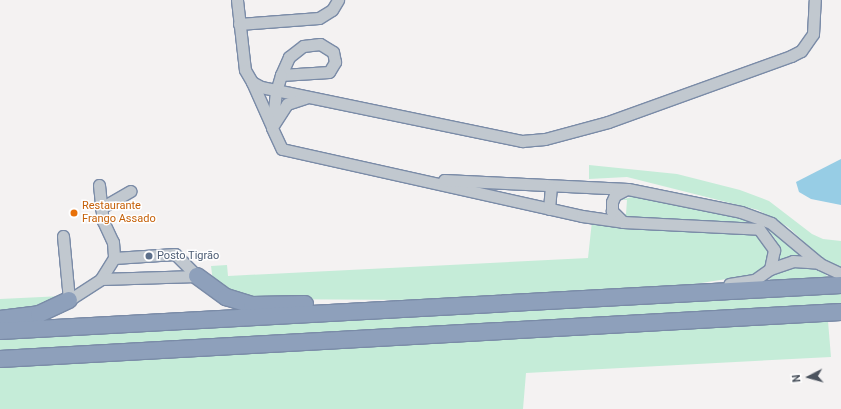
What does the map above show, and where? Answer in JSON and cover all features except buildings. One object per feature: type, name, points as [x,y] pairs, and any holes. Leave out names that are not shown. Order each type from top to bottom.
[{"type":"highway","points":[[197,276],[226,298],[252,305],[515,298],[566,301]]},
{"type":"highway","points":[[0,331],[841,285]]},
{"type":"highway","points":[[0,319],[39,314],[69,300]]},
{"type":"highway","points":[[0,359],[841,312]]},
{"type":"lane","points":[[237,0],[242,60],[272,128],[277,144],[290,152],[549,209],[623,222],[759,229],[774,250],[770,269]]},
{"type":"lane","points":[[239,24],[319,18],[338,0]]},
{"type":"lane","points":[[252,82],[276,91],[304,98],[508,139],[545,139],[608,122],[791,56],[801,51],[813,34],[814,0]]},
{"type":"lane","points":[[272,128],[276,91],[281,75],[289,57],[303,46],[320,44],[333,52],[335,62],[329,72],[281,75]]},
{"type":"lane","points":[[272,128],[286,104],[304,98]]},
{"type":"lane","points":[[386,172],[551,188],[628,189],[760,217],[781,229],[820,264],[841,274]]},
{"type":"lane","points":[[63,236],[69,300],[101,279],[114,258],[113,242],[101,208],[99,185]]},
{"type":"lane","points":[[549,209],[551,188]]},
{"type":"lane","points":[[623,222],[612,211],[612,202],[615,196],[628,189]]},
{"type":"lane","points":[[101,208],[131,191]]},
{"type":"lane","points":[[114,258],[175,254],[197,276]]},
{"type":"lane","points":[[653,296],[739,283],[770,269],[793,261],[820,264]]},
{"type":"lane","points":[[101,279],[197,276]]},
{"type":"green space","points":[[589,165],[677,174],[740,190],[769,201],[812,234],[823,239],[841,241],[841,270],[828,264],[788,227],[758,210],[627,177],[589,179]]},
{"type":"green space","points":[[635,196],[747,217],[771,227],[807,257],[778,261],[776,240],[768,229],[756,223],[625,217],[621,214],[626,214],[627,200],[621,200]]},
{"type":"green space","points":[[592,221],[755,233],[769,247],[769,262],[758,274],[676,287],[420,300],[246,299],[213,282],[211,266],[227,265],[228,276],[588,258]]},
{"type":"green space","points":[[796,263],[820,269],[828,277],[770,280],[771,274]]},
{"type":"green space","points":[[841,289],[841,307],[0,354],[0,337]]},
{"type":"green space","points":[[63,296],[53,305],[0,314],[0,299]]},
{"type":"green space","points":[[828,321],[831,357],[526,373],[523,409],[0,409],[0,367]]},
{"type":"water","points":[[841,159],[841,205],[811,199],[799,192],[796,182]]},
{"type":"place","name":"Restaurante Frango Assado","points":[[74,213]]},
{"type":"place","name":"Posto Tigrão","points":[[149,256]]}]
